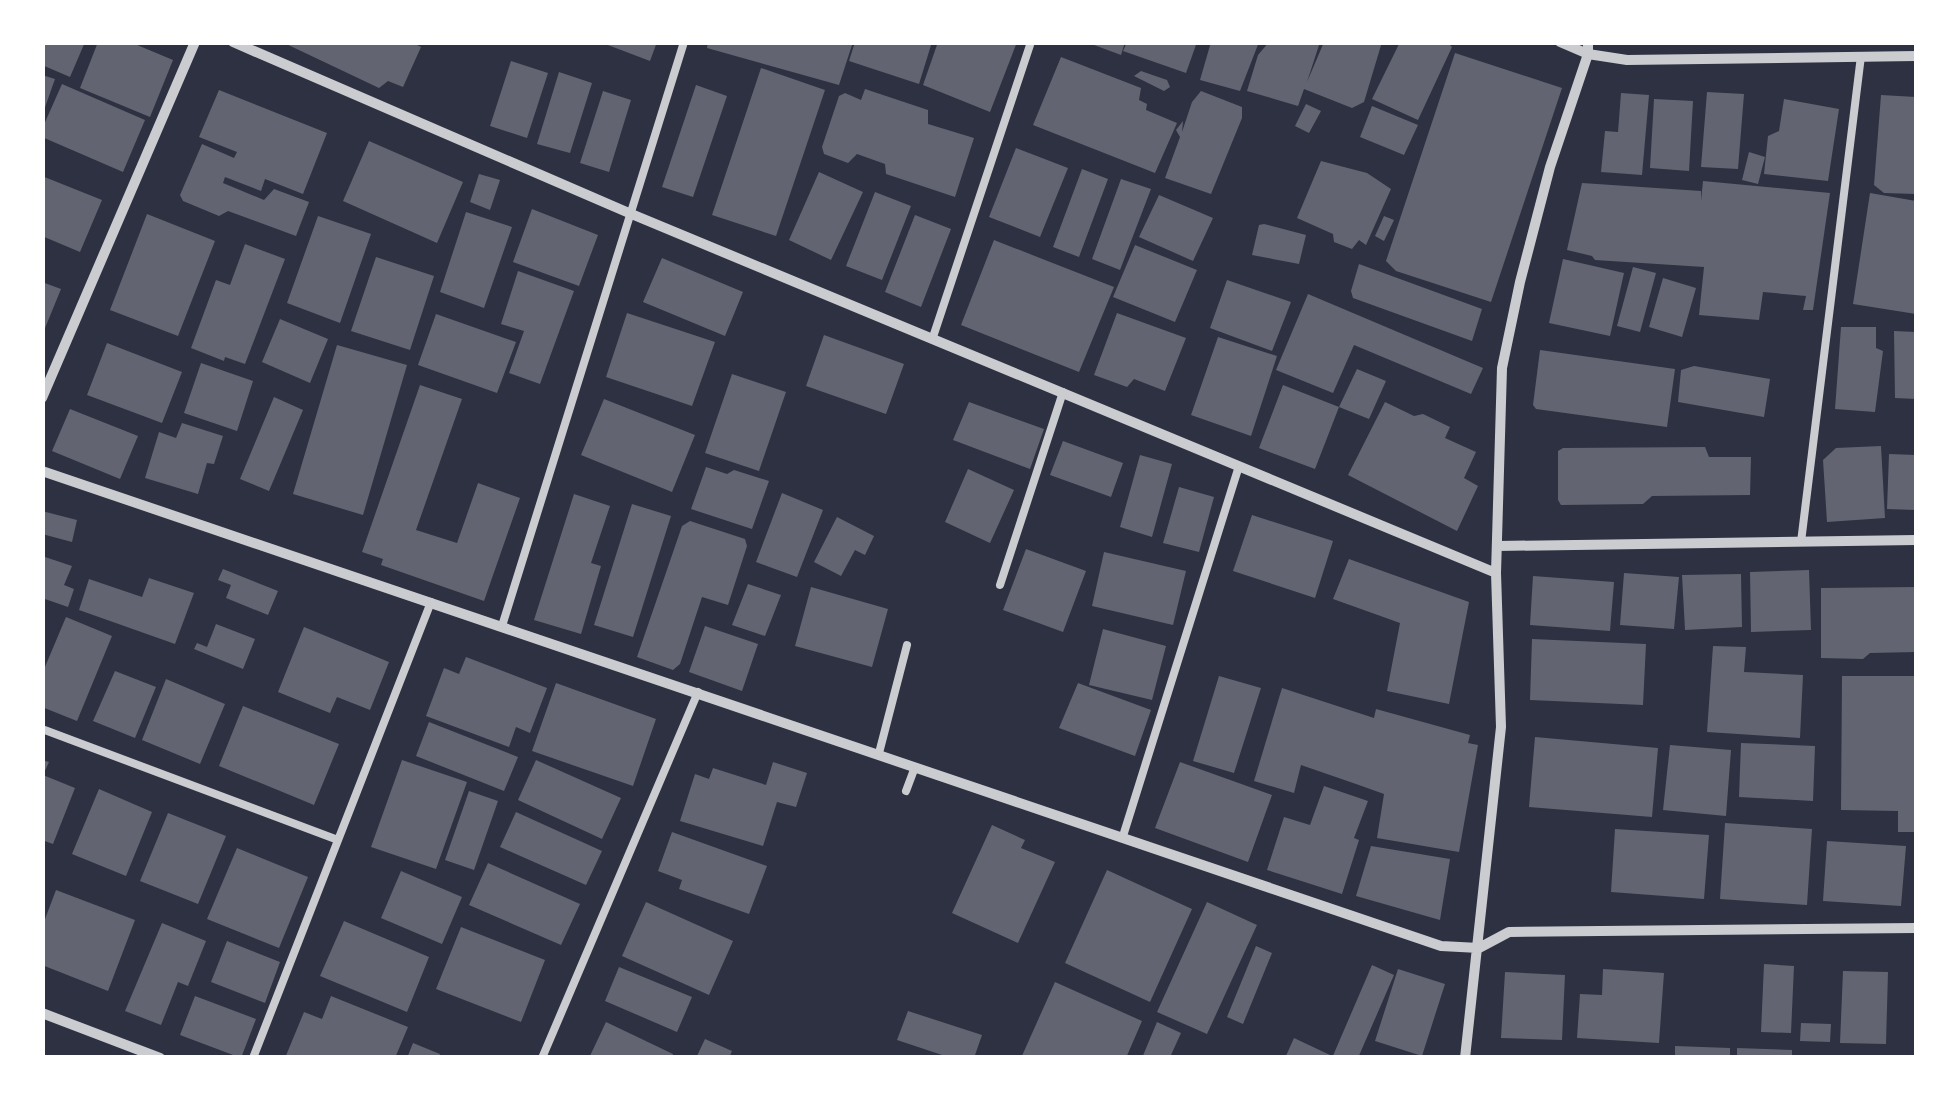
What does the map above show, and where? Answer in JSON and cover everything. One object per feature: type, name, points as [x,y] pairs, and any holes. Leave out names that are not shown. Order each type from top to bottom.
[{"type":"street","points":[[42,398],[195,42]]},
{"type":"street","points":[[232,42],[628,213],[1496,573]]},
{"type":"street","points":[[1560,42],[1627,60],[1916,56]]},
{"type":"street","points":[[1466,1058],[1501,727],[1496,573],[1502,368],[1550,168],[1588,48]]},
{"type":"street","points":[[42,471],[1441,946],[1479,948],[1509,932],[1916,928]]},
{"type":"street","points":[[1498,546],[1916,540]]},
{"type":"street","points":[[42,1013],[160,1058]]},
{"type":"lane","points":[[502,626],[684,42]]},
{"type":"lane","points":[[933,337],[1031,42]]},
{"type":"lane","points":[[1802,542],[1862,56]]},
{"type":"lane","points":[[1000,585],[1063,392]]},
{"type":"lane","points":[[1123,836],[1239,466]]},
{"type":"lane","points":[[254,1058],[432,602]]},
{"type":"lane","points":[[879,754],[907,645]]},
{"type":"lane","points":[[542,1058],[698,692]]},
{"type":"lane","points":[[42,729],[338,840]]},
{"type":"lane","points":[[906,791],[915,767]]},
{"type":"building","points":[[42,42],[85,42],[70,77],[42,65]]},
{"type":"building","points":[[98,42],[130,42],[173,60],[150,117],[80,88]]},
{"type":"building","points":[[282,42],[411,42],[421,47],[403,87],[388,81],[379,88]]},
{"type":"building","points":[[600,42],[657,42],[650,61]]},
{"type":"building","points":[[708,42],[853,42],[839,85],[707,48]]},
{"type":"building","points":[[855,42],[932,42],[919,84],[849,61]]},
{"type":"building","points":[[938,42],[1017,42],[990,112],[923,85]]},
{"type":"building","points":[[1086,42],[1125,42],[1121,55]]},
{"type":"building","points":[[1127,42],[1197,42],[1186,73],[1123,51]]},
{"type":"building","points":[[1211,42],[1259,42],[1240,91],[1200,80]]},
{"type":"building","points":[[1269,42],[1320,42],[1307,82],[1324,42],[1382,42],[1364,102],[1352,108],[1304,89],[1298,106],[1247,91],[1258,55]]},
{"type":"building","points":[[1400,42],[1447,42],[1452,47],[1418,120],[1372,99]]},
{"type":"building","points":[[1455,53],[1562,88],[1491,302],[1396,271],[1386,261]]},
{"type":"building","points":[[1061,57],[1141,88],[1139,100],[1147,104],[1146,110],[1177,123],[1155,173],[1033,125]]},
{"type":"building","points":[[511,61],[548,73],[527,138],[490,126]]},
{"type":"building","points":[[761,68],[825,90],[776,236],[712,215]]},
{"type":"building","points":[[1141,71],[1167,80],[1170,87],[1164,91],[1134,76]]},
{"type":"building","points":[[559,72],[592,83],[570,153],[537,144]]},
{"type":"building","points":[[42,75],[55,79],[43,113],[42,113]]},
{"type":"building","points":[[62,84],[145,120],[123,172],[42,137]]},
{"type":"building","points":[[696,85],[727,96],[693,197],[662,187]]},
{"type":"building","points":[[865,89],[928,110],[928,124],[974,138],[955,197],[886,174],[885,164],[857,154],[848,163],[824,154],[822,147],[839,96],[845,93],[861,100]]},
{"type":"building","points":[[219,90],[327,133],[303,194],[265,179],[261,191],[225,177],[223,183],[264,200],[274,189],[309,202],[296,236],[228,211],[219,216],[183,201],[180,195],[202,144],[234,158],[237,152],[199,137]]},
{"type":"building","points":[[603,91],[631,100],[609,172],[580,163]]},
{"type":"building","points":[[1201,91],[1242,107],[1242,118],[1211,194],[1165,178],[1180,137],[1176,130],[1183,121],[1182,132],[1192,102]]},
{"type":"building","points":[[1707,92],[1744,94],[1738,169],[1701,167]]},
{"type":"building","points":[[1621,93],[1649,95],[1642,175],[1601,172],[1605,131],[1618,132]]},
{"type":"building","points":[[1881,95],[1916,97],[1916,194],[1884,193],[1874,185]]},
{"type":"building","points":[[1654,99],[1693,101],[1689,171],[1650,168]]},
{"type":"building","points":[[1784,99],[1839,109],[1828,181],[1764,174],[1768,136],[1779,131]]},
{"type":"building","points":[[1306,104],[1321,111],[1309,133],[1295,126]]},
{"type":"building","points":[[1372,106],[1418,125],[1404,155],[1360,137]]},
{"type":"building","points":[[369,141],[463,182],[437,243],[343,201]]},
{"type":"building","points":[[1016,148],[1068,168],[1040,237],[989,217]]},
{"type":"building","points":[[1749,152],[1765,157],[1758,184],[1742,180]]},
{"type":"building","points":[[1321,161],[1367,173],[1391,189],[1366,245],[1359,240],[1352,249],[1334,242],[1333,234],[1297,218]]},
{"type":"building","points":[[1082,169],[1108,179],[1079,257],[1053,247]]},
{"type":"building","points":[[819,172],[863,192],[831,260],[789,240]]},
{"type":"building","points":[[479,174],[500,180],[490,210],[470,202]]},
{"type":"building","points":[[42,176],[102,200],[80,252],[42,236]]},
{"type":"building","points":[[1121,179],[1151,189],[1120,270],[1092,259]]},
{"type":"building","points":[[1703,181],[1830,193],[1813,310],[1803,310],[1806,296],[1763,292],[1759,320],[1699,315],[1704,267],[1595,260],[1567,250],[1582,183],[1701,191],[1701,201]]},
{"type":"building","points":[[875,192],[911,206],[882,280],[846,266]]},
{"type":"building","points":[[1870,193],[1916,201],[1916,314],[1853,304]]},
{"type":"building","points":[[1159,195],[1213,218],[1193,261],[1139,237]]},
{"type":"building","points":[[532,209],[598,235],[579,286],[513,262]]},
{"type":"building","points":[[466,212],[512,227],[484,308],[440,292]]},
{"type":"building","points":[[147,214],[215,241],[178,336],[110,310]]},
{"type":"building","points":[[915,215],[951,229],[921,307],[885,292]]},
{"type":"building","points":[[318,216],[371,234],[340,323],[287,303]]},
{"type":"building","points":[[1384,216],[1394,220],[1384,241],[1375,236]]},
{"type":"building","points":[[1259,225],[1306,235],[1299,264],[1252,255]]},
{"type":"building","points":[[994,240],[1114,287],[1079,372],[961,325]]},
{"type":"building","points":[[245,244],[285,259],[245,364],[225,357],[224,361],[191,348],[216,280],[230,285]]},
{"type":"building","points":[[1135,245],[1197,270],[1175,322],[1113,297]]},
{"type":"building","points":[[376,257],[434,276],[410,350],[351,331]]},
{"type":"building","points":[[662,258],[743,292],[725,336],[643,302]]},
{"type":"building","points":[[1563,259],[1624,273],[1610,336],[1549,323]]},
{"type":"building","points":[[1359,264],[1482,309],[1472,341],[1353,298],[1351,291]]},
{"type":"building","points":[[1633,267],[1656,273],[1640,332],[1617,326]]},
{"type":"building","points":[[518,271],[574,291],[540,384],[509,373],[524,331],[501,324]]},
{"type":"building","points":[[1663,278],[1696,288],[1682,337],[1649,327]]},
{"type":"building","points":[[1227,280],[1291,302],[1272,351],[1210,328]]},
{"type":"building","points":[[42,282],[61,289],[43,333],[42,333]]},
{"type":"building","points":[[1308,294],[1483,368],[1471,394],[1354,345],[1333,393],[1276,370]]},
{"type":"building","points":[[627,313],[715,342],[692,406],[606,377]]},
{"type":"building","points":[[1117,313],[1186,338],[1165,391],[1134,379],[1127,387],[1094,375]]},
{"type":"building","points":[[436,314],[516,342],[497,393],[418,365]]},
{"type":"building","points":[[280,319],[328,339],[310,383],[262,362]]},
{"type":"building","points":[[1841,327],[1876,327],[1876,348],[1883,351],[1875,412],[1835,409]]},
{"type":"building","points":[[1894,331],[1916,332],[1916,399],[1895,398]]},
{"type":"building","points":[[824,335],[904,364],[886,414],[806,386]]},
{"type":"building","points":[[1218,337],[1277,356],[1251,436],[1191,415]]},
{"type":"building","points":[[107,343],[182,372],[162,423],[87,395]]},
{"type":"building","points":[[337,345],[407,365],[363,515],[293,494]]},
{"type":"building","points":[[1540,350],[1675,369],[1667,427],[1536,409],[1533,405]]},
{"type":"building","points":[[201,363],[253,381],[237,431],[184,413]]},
{"type":"building","points":[[1694,366],[1770,379],[1764,417],[1678,402],[1681,370]]},
{"type":"building","points":[[1357,369],[1386,381],[1369,419],[1339,407]]},
{"type":"building","points":[[732,374],[786,392],[759,471],[705,453]]},
{"type":"building","points":[[420,385],[462,399],[416,530],[457,543],[478,483],[520,498],[484,601],[381,565],[383,559],[362,552]]},
{"type":"building","points":[[1283,385],[1339,407],[1315,469],[1259,448]]},
{"type":"building","points":[[274,397],[303,410],[269,491],[240,479]]},
{"type":"building","points":[[604,399],[695,435],[672,492],[581,455]]},
{"type":"building","points":[[969,402],[1044,429],[1030,469],[953,440]]},
{"type":"building","points":[[1385,402],[1450,427],[1445,438],[1476,452],[1464,478],[1478,486],[1457,531],[1348,475]]},
{"type":"building","points":[[70,409],[138,436],[120,479],[52,451]]},
{"type":"building","points":[[182,423],[223,436],[214,464],[207,463],[198,494],[145,478],[159,432],[176,438]]},
{"type":"building","points":[[1063,441],[1123,463],[1111,497],[1050,475]]},
{"type":"building","points":[[1881,446],[1885,518],[1827,522],[1823,460],[1836,448]]},
{"type":"building","points":[[1705,447],[1709,457],[1751,457],[1750,495],[1652,496],[1643,504],[1561,505],[1558,500],[1558,451],[1563,448]]},
{"type":"building","points":[[1889,454],[1916,455],[1916,510],[1887,509]]},
{"type":"building","points":[[1140,455],[1172,464],[1152,537],[1120,527]]},
{"type":"building","points":[[706,467],[727,474],[734,470],[769,481],[752,529],[691,509]]},
{"type":"building","points":[[968,469],[1014,490],[990,543],[945,522]]},
{"type":"building","points":[[1179,487],[1214,497],[1199,552],[1163,543]]},
{"type":"building","points":[[782,493],[823,510],[797,577],[756,562]]},
{"type":"building","points":[[574,494],[610,506],[591,563],[601,566],[581,634],[534,620]]},
{"type":"building","points":[[632,504],[671,516],[633,637],[594,625]]},
{"type":"building","points":[[42,511],[77,520],[72,542],[42,534]]},
{"type":"building","points":[[1252,515],[1333,541],[1315,598],[1233,571]]},
{"type":"building","points":[[837,517],[874,536],[865,555],[855,550],[841,576],[814,562]]},
{"type":"building","points":[[690,521],[745,539],[747,546],[728,605],[702,597],[680,664],[673,670],[637,657],[682,526]]},
{"type":"building","points":[[1026,549],[1086,571],[1063,632],[1003,610]]},
{"type":"building","points":[[1104,552],[1186,571],[1173,625],[1092,606]]},
{"type":"building","points":[[42,556],[72,566],[64,585],[74,589],[68,607],[42,598]]},
{"type":"building","points":[[1349,559],[1469,602],[1449,704],[1387,691],[1400,623],[1333,599]]},
{"type":"building","points":[[223,569],[278,591],[268,615],[226,598],[231,585],[218,580]]},
{"type":"building","points":[[1809,570],[1811,630],[1751,632],[1750,572]]},
{"type":"building","points":[[1624,573],[1679,577],[1674,629],[1620,625]]},
{"type":"building","points":[[1741,574],[1742,627],[1685,630],[1682,575]]},
{"type":"building","points":[[1533,576],[1614,582],[1610,631],[1530,625]]},
{"type":"building","points":[[149,578],[194,593],[175,644],[79,610],[89,579],[142,597]]},
{"type":"building","points":[[748,584],[781,595],[765,636],[732,625]]},
{"type":"building","points":[[811,587],[888,609],[872,667],[795,646]]},
{"type":"building","points":[[1916,587],[1916,652],[1870,653],[1863,659],[1821,658],[1821,588]]},
{"type":"building","points":[[66,617],[112,636],[77,721],[42,707],[42,674]]},
{"type":"building","points":[[216,624],[255,639],[243,669],[194,649],[197,643],[207,647]]},
{"type":"building","points":[[705,626],[758,644],[742,691],[689,672]]},
{"type":"building","points":[[304,627],[389,662],[370,710],[337,697],[330,713],[278,692]]},
{"type":"building","points":[[1103,629],[1166,646],[1152,700],[1089,685]]},
{"type":"building","points":[[1532,639],[1646,644],[1643,705],[1530,700]]},
{"type":"building","points":[[1713,646],[1746,647],[1744,672],[1803,675],[1800,738],[1707,732]]},
{"type":"building","points":[[466,657],[547,688],[530,733],[516,727],[509,747],[426,716],[444,668],[459,674]]},
{"type":"building","points":[[115,671],[156,687],[135,738],[93,721]]},
{"type":"building","points":[[1219,676],[1261,688],[1234,773],[1193,761]]},
{"type":"building","points":[[1842,676],[1916,676],[1916,832],[1898,832],[1898,811],[1841,810]]},
{"type":"building","points":[[166,679],[225,704],[200,764],[142,740]]},
{"type":"building","points":[[556,683],[656,719],[633,786],[532,751]]},
{"type":"building","points":[[1078,683],[1151,710],[1135,756],[1059,728]]},
{"type":"building","points":[[1282,688],[1374,718],[1376,709],[1470,735],[1468,743],[1478,745],[1459,852],[1377,838],[1384,794],[1356,784],[1301,765],[1294,793],[1254,781]]},
{"type":"building","points":[[243,706],[339,744],[314,805],[219,766]]},
{"type":"building","points":[[429,722],[518,757],[504,791],[416,756]]},
{"type":"building","points":[[1535,737],[1658,748],[1652,817],[1529,807]]},
{"type":"building","points":[[1741,743],[1815,746],[1813,801],[1739,797]]},
{"type":"building","points":[[1670,745],[1731,750],[1726,816],[1663,810]]},
{"type":"building","points":[[42,760],[49,762],[43,775],[75,788],[53,844],[42,840]]},
{"type":"building","points":[[402,760],[467,782],[436,869],[371,847]]},
{"type":"building","points":[[536,760],[621,798],[602,839],[518,800]]},
{"type":"building","points":[[773,762],[807,773],[796,807],[777,802],[763,846],[680,821],[695,774],[709,779],[713,768],[766,785]]},
{"type":"building","points":[[1180,762],[1272,795],[1248,862],[1155,828]]},
{"type":"building","points":[[1324,786],[1368,801],[1354,838],[1359,840],[1342,894],[1267,870],[1284,817],[1310,825]]},
{"type":"building","points":[[99,789],[152,812],[126,876],[72,854]]},
{"type":"building","points":[[469,791],[498,801],[474,870],[445,860]]},
{"type":"building","points":[[516,812],[602,851],[586,885],[500,847]]},
{"type":"building","points":[[168,813],[226,836],[198,904],[140,881]]},
{"type":"building","points":[[1725,823],[1812,829],[1807,905],[1720,899]]},
{"type":"building","points":[[992,825],[1025,840],[1021,848],[1055,862],[1018,943],[952,913]]},
{"type":"building","points":[[1615,829],[1709,835],[1704,899],[1611,892]]},
{"type":"building","points":[[672,832],[767,866],[749,914],[679,889],[682,880],[658,871]]},
{"type":"building","points":[[1827,841],[1906,846],[1901,906],[1823,901]]},
{"type":"building","points":[[1371,846],[1450,859],[1440,920],[1356,896]]},
{"type":"building","points":[[237,848],[308,877],[279,948],[207,919]]},
{"type":"building","points":[[488,863],[580,904],[561,945],[469,905]]},
{"type":"building","points":[[1107,870],[1192,909],[1150,1002],[1065,963]]},
{"type":"building","points":[[401,871],[462,897],[442,944],[381,918]]},
{"type":"building","points":[[56,890],[135,920],[108,991],[42,965],[42,927]]},
{"type":"building","points":[[646,902],[733,941],[709,995],[622,956]]},
{"type":"building","points":[[1207,902],[1257,925],[1207,1034],[1157,1012]]},
{"type":"building","points":[[344,921],[429,957],[407,1012],[320,976]]},
{"type":"building","points":[[162,923],[206,941],[188,986],[178,982],[161,1025],[125,1011]]},
{"type":"building","points":[[461,927],[545,960],[521,1022],[436,989]]},
{"type":"building","points":[[227,941],[280,962],[265,1003],[211,982]]},
{"type":"building","points":[[1256,946],[1272,953],[1243,1024],[1227,1017]]},
{"type":"building","points":[[1764,964],[1794,966],[1791,1033],[1761,1032]]},
{"type":"building","points":[[1372,965],[1394,975],[1358,1058],[1332,1058]]},
{"type":"building","points":[[619,967],[692,997],[677,1032],[605,1001]]},
{"type":"building","points":[[1398,969],[1445,984],[1422,1056],[1375,1041]]},
{"type":"building","points":[[1603,969],[1664,973],[1659,1043],[1577,1038],[1580,994],[1602,995]]},
{"type":"building","points":[[1843,971],[1888,972],[1886,1044],[1840,1043]]},
{"type":"building","points":[[1505,972],[1565,975],[1562,1040],[1501,1038]]},
{"type":"building","points":[[1055,982],[1142,1021],[1126,1058],[1021,1058]]},
{"type":"building","points":[[195,996],[256,1019],[241,1058],[180,1035]]},
{"type":"building","points":[[331,996],[408,1027],[395,1058],[285,1058],[304,1012],[322,1019]]},
{"type":"building","points":[[908,1011],[982,1035],[974,1058],[951,1058],[897,1040]]},
{"type":"building","points":[[606,1022],[673,1054],[672,1058],[589,1058]]},
{"type":"building","points":[[1157,1022],[1181,1033],[1171,1055],[1177,1058],[1142,1058]]},
{"type":"building","points":[[1801,1023],[1831,1024],[1830,1042],[1800,1041]]},
{"type":"building","points":[[1294,1038],[1330,1055],[1329,1058],[1285,1058]]},
{"type":"building","points":[[705,1039],[732,1051],[729,1058],[696,1058]]},
{"type":"building","points":[[413,1043],[440,1054],[439,1058],[407,1058]]},
{"type":"building","points":[[1675,1046],[1730,1048],[1730,1058],[1675,1058]]},
{"type":"building","points":[[1737,1048],[1792,1050],[1792,1058],[1737,1058]]}]
